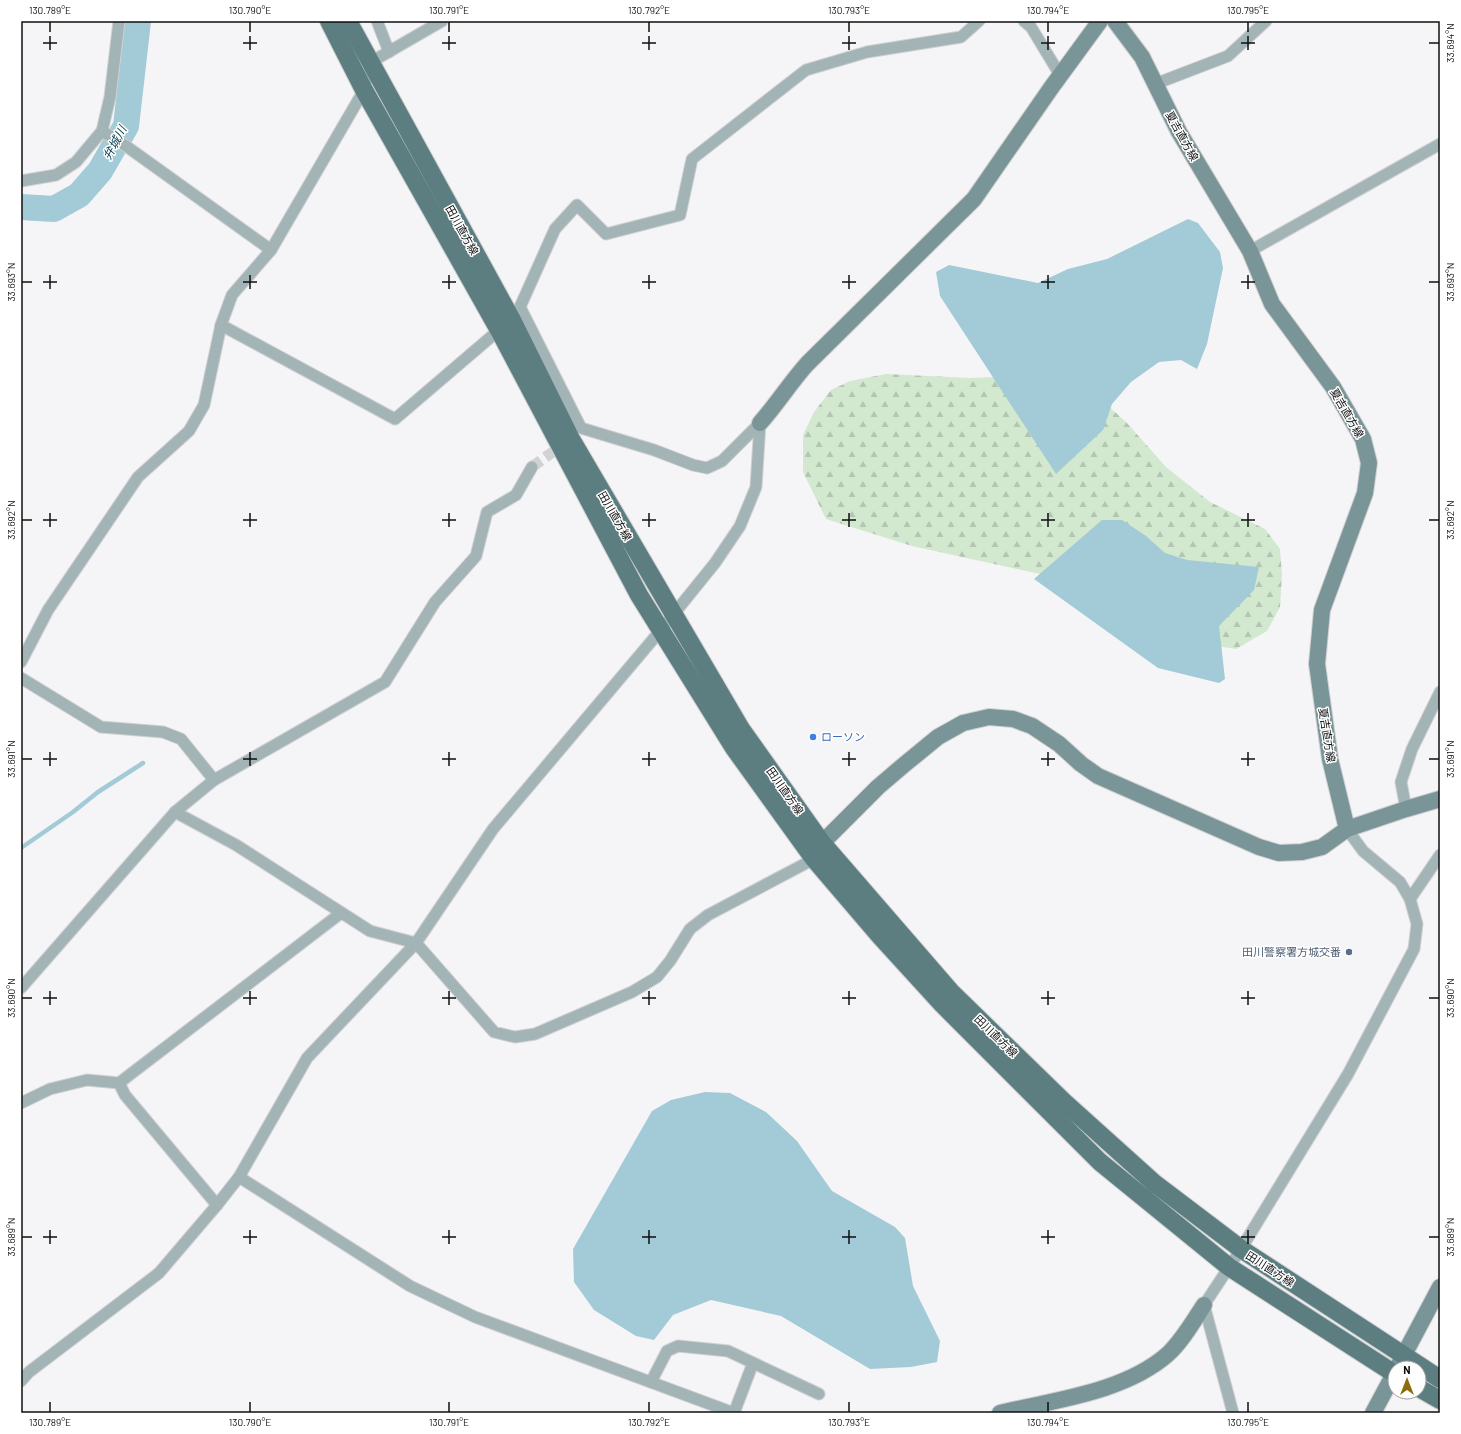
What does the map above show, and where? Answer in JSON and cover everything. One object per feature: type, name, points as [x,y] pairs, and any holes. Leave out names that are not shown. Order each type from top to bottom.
[{"type":"main road","name":"田川直方線","points":[[329,21],[364,90],[511,319],[639,595],[734,748],[942,1004],[1030,1094],[1100,1162],[1229,1267],[1387,1363]]},
{"type":"main road","name":"田川直方線","points":[[348,21],[511,319],[576,434],[673,615],[741,729],[818,851],[968,1009],[1064,1102],[1154,1183],[1387,1361]]},
{"type":"main road","name":"田川直方線","points":[[1427,1376],[1440,1379]]},
{"type":"main road","points":[[1427,1393],[1440,1400]]},
{"type":"street","points":[[21,180],[56,175],[76,162],[105,133],[120,21]]},
{"type":"street","points":[[377,21],[389,52]]},
{"type":"street","points":[[21,662],[48,610],[134,483],[189,431],[204,405],[220,325],[232,295],[272,250],[364,90],[371,62],[442,21]]},
{"type":"street","points":[[220,325],[395,419],[511,319],[555,229],[577,205],[606,234],[680,215],[692,159],[806,70],[868,52],[960,37],[979,21]]},
{"type":"street","points":[[1024,21],[1031,27],[1060,75]]},
{"type":"street","points":[[576,434],[654,450],[693,465],[707,468],[722,461],[780,401],[787,386],[807,364],[974,199],[1060,75],[1100,21]]},
{"type":"street","name":"夏吉直方線","points":[[1115,21],[1142,57],[1179,132],[1250,251],[1272,304],[1333,387],[1363,439],[1369,463],[1365,493],[1322,610],[1317,664],[1330,759],[1348,829]]},
{"type":"street","points":[[1155,84],[1228,56],[1266,21]]},
{"type":"street","points":[[105,133],[126,146],[272,250]]},
{"type":"street","points":[[1250,251],[1440,144]]},
{"type":"street","points":[[21,1382],[29,1372],[159,1273],[217,1206],[239,1177],[307,1058],[416,943],[493,829],[660,631],[715,563],[740,526],[756,487],[760,423]]},
{"type":"street","points":[[21,988],[175,812],[214,780],[385,682],[435,602],[476,556],[487,512],[516,495],[532,467]]},
{"type":"street","points":[[21,678],[101,727],[163,732],[181,739],[214,780]]},
{"type":"street","points":[[1406,809],[1401,782],[1412,749],[1440,692]]},
{"type":"street","points":[[175,812],[236,845],[370,931],[416,943],[494,1032],[516,1037],[535,1034],[632,992],[657,977],[670,961],[690,929],[708,915],[818,851],[878,787],[938,737],[963,722],[989,716],[1013,719],[1032,726],[1059,744],[1080,764],[1098,776],[1259,847],[1279,853],[1302,852],[1322,847],[1348,829],[1440,799]]},
{"type":"street","points":[[1000,1413],[1115,1386],[1148,1369],[1169,1353],[1204,1305],[1241,1249],[1348,1074],[1414,949],[1417,924],[1410,899],[1400,882],[1363,852],[1348,829]]},
{"type":"street","points":[[1410,899],[1440,855]]},
{"type":"street","points":[[21,1103],[50,1089],[87,1080],[119,1083],[341,913]]},
{"type":"street","points":[[119,1083],[125,1095],[217,1206]]},
{"type":"street","points":[[239,1177],[410,1286],[475,1317],[734,1413],[754,1363]]},
{"type":"street","points":[[1402,1360],[1440,1287]]},
{"type":"street","points":[[1204,1305],[1233,1413]]},
{"type":"street","points":[[651,1382],[667,1351],[678,1346],[728,1351],[819,1394]]},
{"type":"street","points":[[1372,1413],[1387,1387]]},
{"type":"green space","points":[[886,374],[970,378],[1019,376],[1106,404],[1126,422],[1166,467],[1210,502],[1265,529],[1280,549],[1282,575],[1280,607],[1267,631],[1236,649],[1217,646],[1040,574],[912,546],[826,519],[803,472],[803,435],[814,412],[831,390],[850,381]]},
{"type":"water","points":[[1188,219],[1198,223],[1220,252],[1223,268],[1207,344],[1197,369],[1181,360],[1159,362],[1131,382],[1112,404],[1103,430],[1056,474],[940,296],[936,272],[949,265],[1038,283],[1068,269],[1107,259]]},
{"type":"water","points":[[1102,520],[1122,520],[1146,536],[1165,553],[1187,560],[1259,567],[1254,590],[1219,626],[1225,679],[1219,683],[1158,668],[1034,579]]},
{"type":"water","points":[[705,1092],[730,1093],[766,1112],[797,1141],[832,1191],[895,1227],[905,1238],[913,1286],[940,1341],[937,1362],[911,1367],[870,1369],[781,1316],[711,1300],[673,1315],[654,1340],[636,1336],[594,1310],[574,1282],[573,1249],[652,1111],[671,1100]]},
{"type":"waterway","name":"弁城川","points":[[21,207],[54,209],[79,195],[100,171],[126,126],[138,21]]},
{"type":"waterway","points":[[21,848],[73,812],[98,792],[143,763]]},
{"type":"tunnel","points":[[532,467],[565,443]]},
{"type":"place","name":"ローソン","points":[[813,737]]},
{"type":"place","name":"田川警察署方城交番","points":[[1349,952]]}]
